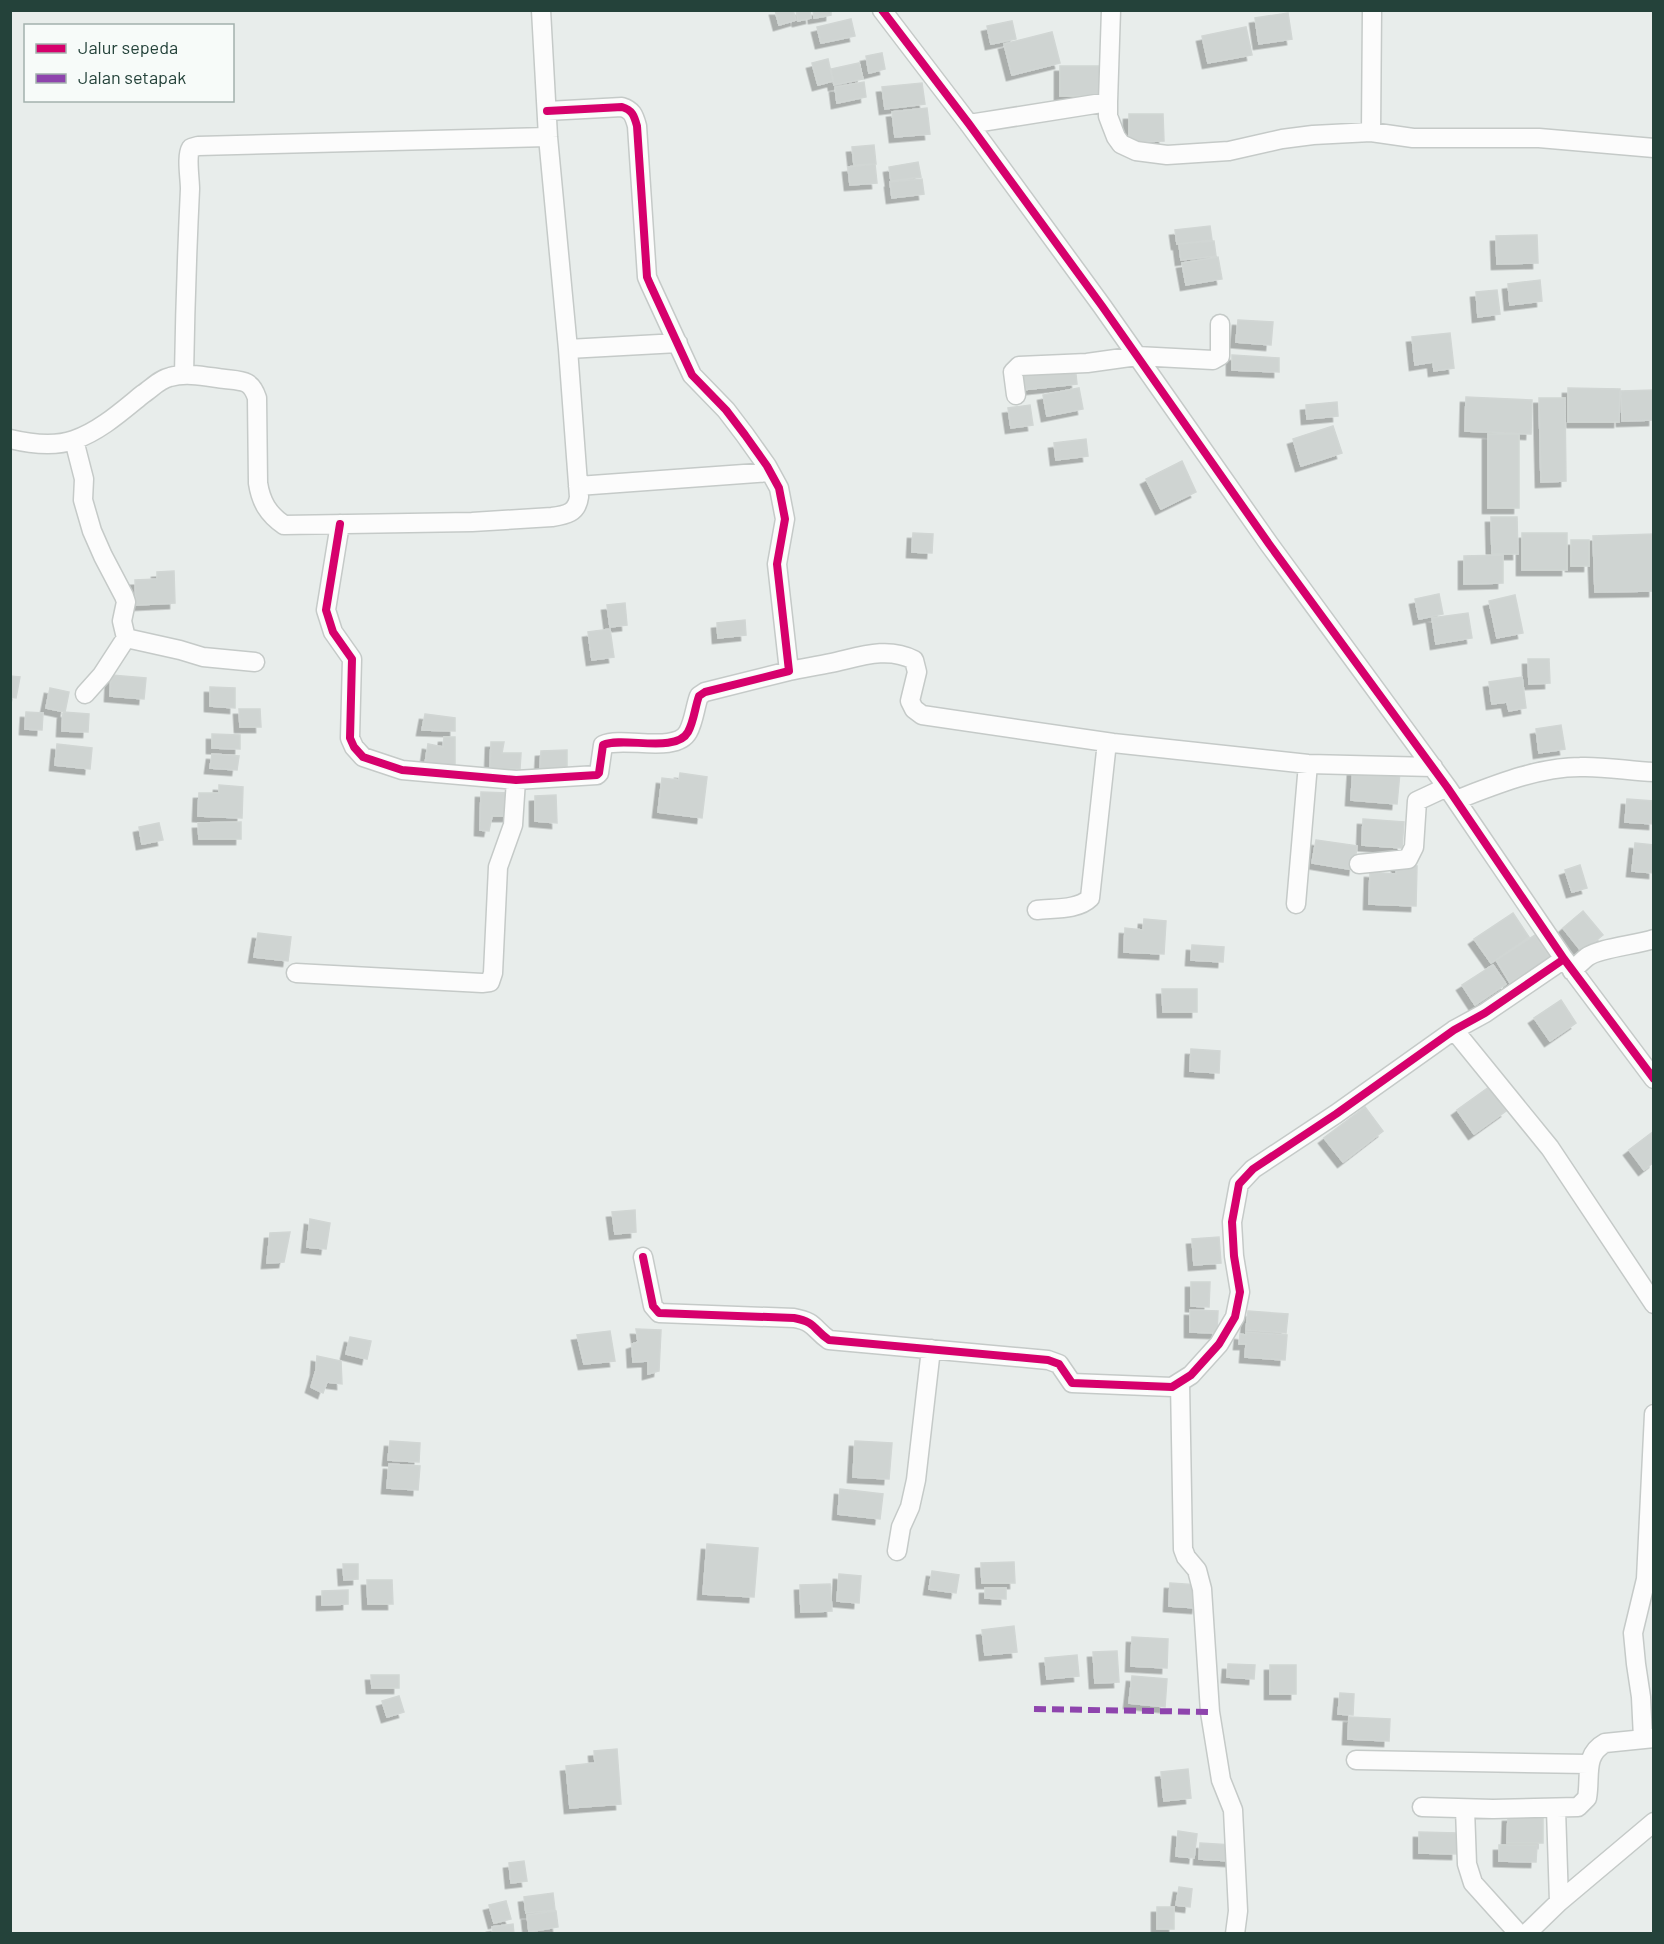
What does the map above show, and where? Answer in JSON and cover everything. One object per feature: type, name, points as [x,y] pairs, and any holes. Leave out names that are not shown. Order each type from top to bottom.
[{"type":"street","points":[[10,439],[27,443],[51,444],[74,440],[105,424],[158,382],[169,377],[184,375],[245,381],[253,387],[257,398],[259,490],[266,510],[284,525],[472,522],[564,515],[572,512],[578,505],[578,486],[548,137],[541,10]]},
{"type":"street","points":[[882,10],[969,124],[1137,356],[1269,544],[1452,793],[1568,965],[1653,1079]]},
{"type":"street","points":[[1110,10],[1108,116],[1121,144],[1136,151],[1167,155],[1229,152],[1282,139],[1371,132],[1413,138],[1539,138],[1653,148]]},
{"type":"street","points":[[1371,132],[1372,10]]},
{"type":"street","points":[[969,124],[1108,102]]},
{"type":"street","points":[[547,111],[622,107],[630,110],[634,116],[637,126],[647,277],[692,375],[726,410],[770,472],[778,488],[785,519],[777,564],[789,671]]},
{"type":"street","points":[[184,375],[190,175],[188,153],[191,148],[548,137]]},
{"type":"street","points":[[1016,395],[1013,372],[1019,366],[1087,363],[1137,356],[1213,360],[1220,356],[1220,324]]},
{"type":"street","points":[[568,349],[678,344]]},
{"type":"street","points":[[74,440],[84,479],[83,500],[92,531],[126,602],[122,621],[126,638],[102,675],[85,694]]},
{"type":"street","points":[[578,486],[770,472]]},
{"type":"street","points":[[340,524],[326,610],[333,632],[352,659],[350,738],[357,753],[363,757],[402,770],[516,780],[597,775],[600,772],[603,744],[676,741],[688,733],[699,696],[705,692],[789,671],[888,652],[904,655],[914,660],[917,672],[910,701],[914,709],[922,715],[1107,742],[1308,764],[1433,767]]},
{"type":"street","points":[[126,638],[202,657],[255,662]]},
{"type":"street","points":[[1037,910],[1077,906],[1090,898],[1107,742]]},
{"type":"street","points":[[1296,904],[1308,764]]},
{"type":"street","points":[[1359,864],[1408,859],[1414,847],[1417,801],[1490,787],[1551,769],[1581,767],[1653,772]]},
{"type":"street","points":[[296,973],[490,982],[493,973],[498,867],[513,825],[516,780]]},
{"type":"street","points":[[644,1257],[653,1306],[659,1313],[794,1318],[807,1320],[829,1340],[1048,1360],[1059,1364],[1072,1383],[1172,1387],[1191,1375],[1219,1344],[1235,1317],[1240,1292],[1234,1256],[1232,1222],[1239,1184],[1253,1169],[1336,1114],[1454,1030],[1568,965],[1604,950],[1653,939]]},
{"type":"street","points":[[1454,1030],[1550,1148],[1653,1304]]},
{"type":"street","points":[[897,1551],[901,1527],[910,1507],[916,1480],[931,1349]]},
{"type":"street","points":[[1180,1382],[1183,1549],[1186,1557],[1197,1570],[1202,1589],[1210,1712],[1221,1780],[1233,1810],[1239,1911],[1235,1934]]},
{"type":"street","points":[[1422,1807],[1556,1809],[1578,1807],[1587,1798],[1588,1764],[1594,1752],[1605,1743],[1648,1738],[1633,1633],[1650,1575],[1653,1414]]},
{"type":"street","points":[[1356,1760],[1588,1764]]},
{"type":"street","points":[[1465,1809],[1467,1864],[1473,1883],[1519,1934]]},
{"type":"street","points":[[1556,1809],[1559,1902]]},
{"type":"street","points":[[1526,1934],[1559,1902],[1653,1822]]},
{"type":"building","points":[[775,10],[793,10],[796,20],[779,25]]},
{"type":"building","points":[[796,10],[810,10],[811,18],[798,21]]},
{"type":"building","points":[[813,10],[831,10],[831,15],[814,18]]},
{"type":"building","points":[[1288,13],[1292,39],[1259,44],[1255,18]]},
{"type":"building","points":[[851,19],[855,36],[821,43],[817,27]]},
{"type":"building","points":[[1012,21],[1016,39],[991,44],[987,26]]},
{"type":"building","points":[[1246,27],[1252,55],[1208,63],[1202,36]]},
{"type":"building","points":[[1052,32],[1060,63],[1012,75],[1004,44]]},
{"type":"building","points":[[882,53],[885,69],[869,73],[866,56]]},
{"type":"building","points":[[828,59],[833,81],[818,85],[812,63]]},
{"type":"building","points":[[859,63],[863,79],[834,85],[831,69]]},
{"type":"building","points":[[1060,66],[1104,66],[1105,96],[1060,96]]},
{"type":"building","points":[[864,82],[866,97],[837,103],[835,87]]},
{"type":"building","points":[[922,83],[925,104],[885,109],[882,87]]},
{"type":"building","points":[[927,108],[930,134],[895,137],[892,112]]},
{"type":"building","points":[[1129,114],[1163,114],[1164,141],[1129,142]]},
{"type":"building","points":[[874,145],[876,164],[854,165],[852,147]]},
{"type":"building","points":[[918,162],[921,177],[891,181],[889,167]]},
{"type":"building","points":[[875,164],[877,183],[850,185],[848,167]]},
{"type":"building","points":[[922,179],[924,194],[892,198],[890,182]]},
{"type":"building","points":[[1210,226],[1212,240],[1177,244],[1175,230]]},
{"type":"building","points":[[1537,235],[1538,263],[1497,264],[1496,236]]},
{"type":"building","points":[[1214,241],[1216,256],[1181,260],[1179,244]]},
{"type":"building","points":[[1218,257],[1222,279],[1186,285],[1182,263]]},
{"type":"building","points":[[1540,280],[1542,301],[1510,305],[1508,284]]},
{"type":"building","points":[[1497,290],[1500,314],[1478,317],[1476,292]]},
{"type":"building","points":[[1238,320],[1273,322],[1271,345],[1236,342]]},
{"type":"building","points":[[1450,333],[1454,368],[1434,371],[1433,362],[1415,365],[1412,337]]},
{"type":"building","points":[[1232,355],[1279,358],[1279,372],[1232,370]]},
{"type":"building","points":[[1075,365],[1077,384],[1022,390],[1020,371]]},
{"type":"building","points":[[1079,388],[1083,409],[1047,416],[1043,395]]},
{"type":"building","points":[[1568,388],[1620,389],[1619,422],[1568,422]]},
{"type":"building","points":[[1654,390],[1654,420],[1622,421],[1621,391]]},
{"type":"building","points":[[1466,397],[1532,400],[1531,434],[1465,431]]},
{"type":"building","points":[[1539,398],[1565,398],[1566,481],[1541,482]]},
{"type":"building","points":[[1337,402],[1338,416],[1307,419],[1306,405]]},
{"type":"building","points":[[1030,405],[1033,425],[1011,428],[1008,408]]},
{"type":"building","points":[[1333,426],[1342,453],[1301,466],[1293,439]]},
{"type":"building","points":[[1488,434],[1519,434],[1519,508],[1488,508]]},
{"type":"building","points":[[1086,439],[1088,456],[1056,460],[1054,443]]},
{"type":"building","points":[[1182,461],[1196,492],[1161,509],[1146,479]]},
{"type":"building","points":[[1491,517],[1517,517],[1518,554],[1492,554]]},
{"type":"building","points":[[913,533],[933,534],[932,553],[912,552]]},
{"type":"building","points":[[1522,533],[1567,533],[1567,570],[1522,570]]},
{"type":"building","points":[[1654,534],[1654,591],[1595,592],[1593,536]]},
{"type":"building","points":[[1571,540],[1589,540],[1589,566],[1571,566]]},
{"type":"building","points":[[1503,555],[1503,583],[1464,584],[1464,556]]},
{"type":"building","points":[[174,571],[175,603],[136,605],[135,580],[157,579],[157,572]]},
{"type":"building","points":[[1439,594],[1443,614],[1419,619],[1415,599]]},
{"type":"building","points":[[1515,595],[1523,633],[1497,638],[1489,601]]},
{"type":"building","points":[[625,603],[627,625],[610,627],[607,605]]},
{"type":"building","points":[[1468,613],[1472,638],[1436,644],[1432,618]]},
{"type":"building","points":[[745,620],[746,635],[718,638],[717,623]]},
{"type":"building","points":[[610,629],[614,657],[592,660],[588,632]]},
{"type":"building","points":[[1528,659],[1549,659],[1550,683],[1529,684]]},
{"type":"building","points":[[111,675],[146,678],[144,699],[110,696]]},
{"type":"building","points":[[10,676],[20,677],[16,698],[10,697]]},
{"type":"building","points":[[1522,677],[1526,708],[1509,711],[1507,702],[1492,704],[1489,682]]},
{"type":"building","points":[[210,687],[235,688],[235,708],[210,706]]},
{"type":"building","points":[[50,688],[69,692],[65,712],[46,708]]},
{"type":"building","points":[[239,709],[260,709],[261,727],[240,727]]},
{"type":"building","points":[[26,712],[43,713],[42,730],[25,729]]},
{"type":"building","points":[[63,712],[89,714],[88,732],[62,731]]},
{"type":"building","points":[[425,714],[455,718],[455,731],[422,730]]},
{"type":"building","points":[[1561,725],[1565,749],[1539,753],[1536,729]]},
{"type":"building","points":[[212,734],[240,735],[240,749],[212,748]]},
{"type":"building","points":[[444,737],[455,737],[455,768],[425,764],[428,744],[443,747]]},
{"type":"building","points":[[491,742],[504,742],[502,753],[521,753],[520,769],[490,769]]},
{"type":"building","points":[[57,744],[92,748],[90,769],[55,765]]},
{"type":"building","points":[[567,750],[567,770],[540,770],[541,751]]},
{"type":"building","points":[[212,754],[239,756],[237,770],[210,768]]},
{"type":"building","points":[[1353,768],[1400,772],[1397,804],[1351,800]]},
{"type":"building","points":[[680,773],[707,777],[702,818],[658,812],[662,778],[679,780]]},
{"type":"building","points":[[219,785],[243,787],[242,818],[198,816],[199,793],[219,793]]},
{"type":"building","points":[[481,792],[509,793],[510,816],[492,816],[489,831],[480,830]]},
{"type":"building","points":[[556,795],[557,823],[535,821],[535,796]]},
{"type":"building","points":[[1627,799],[1654,801],[1654,824],[1625,822]]},
{"type":"building","points":[[1363,819],[1404,822],[1402,848],[1362,845]]},
{"type":"building","points":[[241,822],[241,839],[199,839],[198,823]]},
{"type":"building","points":[[159,823],[163,840],[142,844],[139,827]]},
{"type":"building","points":[[1316,840],[1357,846],[1354,870],[1312,863]]},
{"type":"building","points":[[1635,843],[1654,845],[1654,873],[1632,871]]},
{"type":"building","points":[[1397,865],[1417,866],[1416,906],[1369,904],[1370,872],[1396,874]]},
{"type":"building","points":[[1580,865],[1587,888],[1572,892],[1565,870]]},
{"type":"building","points":[[1583,911],[1603,935],[1582,952],[1563,928]]},
{"type":"building","points":[[1513,913],[1529,937],[1491,963],[1474,939]]},
{"type":"building","points":[[1144,919],[1166,921],[1164,954],[1124,952],[1125,928],[1143,930]]},
{"type":"building","points":[[258,933],[291,937],[288,961],[254,957]]},
{"type":"building","points":[[1535,935],[1550,957],[1510,983],[1496,960]]},
{"type":"building","points":[[1192,945],[1224,947],[1223,962],[1191,960]]},
{"type":"building","points":[[1493,965],[1506,984],[1475,1005],[1462,985]]},
{"type":"building","points":[[1162,989],[1197,989],[1197,1012],[1163,1012]]},
{"type":"building","points":[[1561,1000],[1576,1023],[1550,1041],[1534,1018]]},
{"type":"building","points":[[1191,1049],[1220,1051],[1219,1073],[1190,1071]]},
{"type":"building","points":[[1489,1087],[1506,1111],[1474,1134],[1457,1110]]},
{"type":"building","points":[[1365,1107],[1383,1131],[1343,1162],[1324,1138]]},
{"type":"building","points":[[1654,1131],[1654,1162],[1644,1170],[1629,1150]]},
{"type":"building","points":[[635,1210],[636,1232],[615,1234],[612,1212]]},
{"type":"building","points":[[310,1219],[330,1223],[326,1249],[307,1247]]},
{"type":"building","points":[[290,1232],[284,1262],[267,1263],[270,1233]]},
{"type":"building","points":[[1219,1237],[1221,1263],[1194,1265],[1192,1239]]},
{"type":"building","points":[[1191,1282],[1210,1282],[1209,1307],[1191,1306]]},
{"type":"building","points":[[1190,1310],[1218,1311],[1217,1333],[1190,1332]]},
{"type":"building","points":[[1248,1311],[1288,1314],[1286,1333],[1246,1330]]},
{"type":"building","points":[[636,1329],[661,1330],[659,1371],[648,1374],[648,1361],[633,1362],[632,1344],[638,1342]]},
{"type":"building","points":[[610,1331],[615,1361],[584,1364],[577,1335]]},
{"type":"building","points":[[1246,1332],[1287,1335],[1285,1360],[1245,1357],[1246,1344],[1239,1344],[1240,1334],[1246,1335]]},
{"type":"building","points":[[350,1337],[371,1341],[367,1359],[346,1354]]},
{"type":"building","points":[[317,1356],[341,1361],[342,1384],[327,1382],[323,1393],[311,1387]]},
{"type":"building","points":[[390,1441],[420,1443],[419,1462],[388,1460]]},
{"type":"building","points":[[855,1441],[892,1443],[889,1479],[853,1477]]},
{"type":"building","points":[[389,1464],[420,1466],[418,1490],[387,1488]]},
{"type":"building","points":[[840,1489],[883,1494],[880,1519],[838,1514]]},
{"type":"building","points":[[707,1544],[758,1548],[754,1597],[703,1594]]},
{"type":"building","points":[[1014,1562],[1015,1583],[982,1583],[981,1563]]},
{"type":"building","points":[[343,1564],[358,1564],[358,1579],[344,1580]]},
{"type":"building","points":[[932,1571],[959,1575],[956,1593],[929,1589]]},
{"type":"building","points":[[839,1574],[861,1576],[859,1603],[837,1601]]},
{"type":"building","points":[[367,1580],[392,1580],[393,1604],[368,1604]]},
{"type":"building","points":[[1170,1583],[1199,1585],[1197,1608],[1169,1606]]},
{"type":"building","points":[[830,1584],[832,1611],[801,1612],[800,1585]]},
{"type":"building","points":[[985,1588],[1006,1588],[1006,1599],[985,1598]]},
{"type":"building","points":[[348,1590],[348,1604],[322,1605],[322,1591]]},
{"type":"building","points":[[1014,1626],[1017,1652],[985,1655],[982,1630]]},
{"type":"building","points":[[1132,1637],[1168,1639],[1167,1668],[1131,1666]]},
{"type":"building","points":[[1117,1651],[1119,1682],[1095,1683],[1093,1652]]},
{"type":"building","points":[[1077,1655],[1079,1676],[1047,1679],[1045,1658]]},
{"type":"building","points":[[1228,1664],[1255,1665],[1254,1679],[1227,1677]]},
{"type":"building","points":[[1270,1665],[1296,1665],[1296,1694],[1270,1694]]},
{"type":"building","points":[[371,1675],[399,1675],[399,1688],[372,1688]]},
{"type":"building","points":[[1132,1676],[1167,1679],[1165,1707],[1129,1703]]},
{"type":"building","points":[[1340,1693],[1354,1694],[1353,1715],[1338,1714]]},
{"type":"building","points":[[399,1696],[404,1712],[387,1717],[382,1701]]},
{"type":"building","points":[[1349,1717],[1390,1719],[1389,1741],[1348,1739]]},
{"type":"building","points":[[617,1749],[621,1804],[570,1808],[566,1766],[595,1763],[594,1751]]},
{"type":"building","points":[[1188,1769],[1191,1798],[1164,1801],[1161,1772]]},
{"type":"building","points":[[1508,1816],[1543,1816],[1543,1843],[1507,1843]]},
{"type":"building","points":[[1178,1831],[1197,1834],[1194,1858],[1176,1856]]},
{"type":"building","points":[[1419,1832],[1457,1833],[1457,1854],[1419,1853]]},
{"type":"building","points":[[1200,1843],[1232,1845],[1231,1861],[1199,1859]]},
{"type":"building","points":[[1499,1845],[1537,1845],[1536,1862],[1499,1861]]},
{"type":"building","points":[[524,1861],[527,1881],[511,1883],[509,1863]]},
{"type":"building","points":[[1179,1887],[1192,1889],[1190,1907],[1176,1905]]},
{"type":"building","points":[[553,1893],[555,1910],[526,1913],[524,1897]]},
{"type":"building","points":[[506,1901],[511,1919],[494,1923],[489,1905]]},
{"type":"building","points":[[1157,1907],[1174,1907],[1174,1929],[1157,1929]]},
{"type":"building","points":[[556,1911],[558,1927],[529,1932],[527,1915]]},
{"type":"building","points":[[513,1924],[514,1934],[493,1934],[492,1927]]},
{"type":"marked path","points":[[1034,1709],[1210,1712]]},
{"type":"cycle path","points":[[882,10],[969,124],[1102,306],[1269,544],[1447,787],[1564,959],[1654,1079]]},
{"type":"cycle path","points":[[340,524],[326,610],[333,632],[352,659],[350,738],[363,757],[402,770],[516,780],[597,775],[603,745],[623,742],[661,743],[682,739],[690,728],[699,696],[705,692],[789,671],[777,564],[785,519],[779,488],[767,466],[726,410],[692,375],[647,277],[637,126],[634,116],[622,107],[547,111]]},
{"type":"cycle path","points":[[643,1257],[653,1306],[659,1313],[794,1318],[811,1324],[829,1340],[1048,1360],[1059,1364],[1072,1383],[1172,1387],[1191,1375],[1219,1344],[1235,1317],[1240,1292],[1234,1256],[1232,1222],[1239,1184],[1253,1169],[1336,1114],[1454,1030],[1485,1013],[1564,959]]}]
